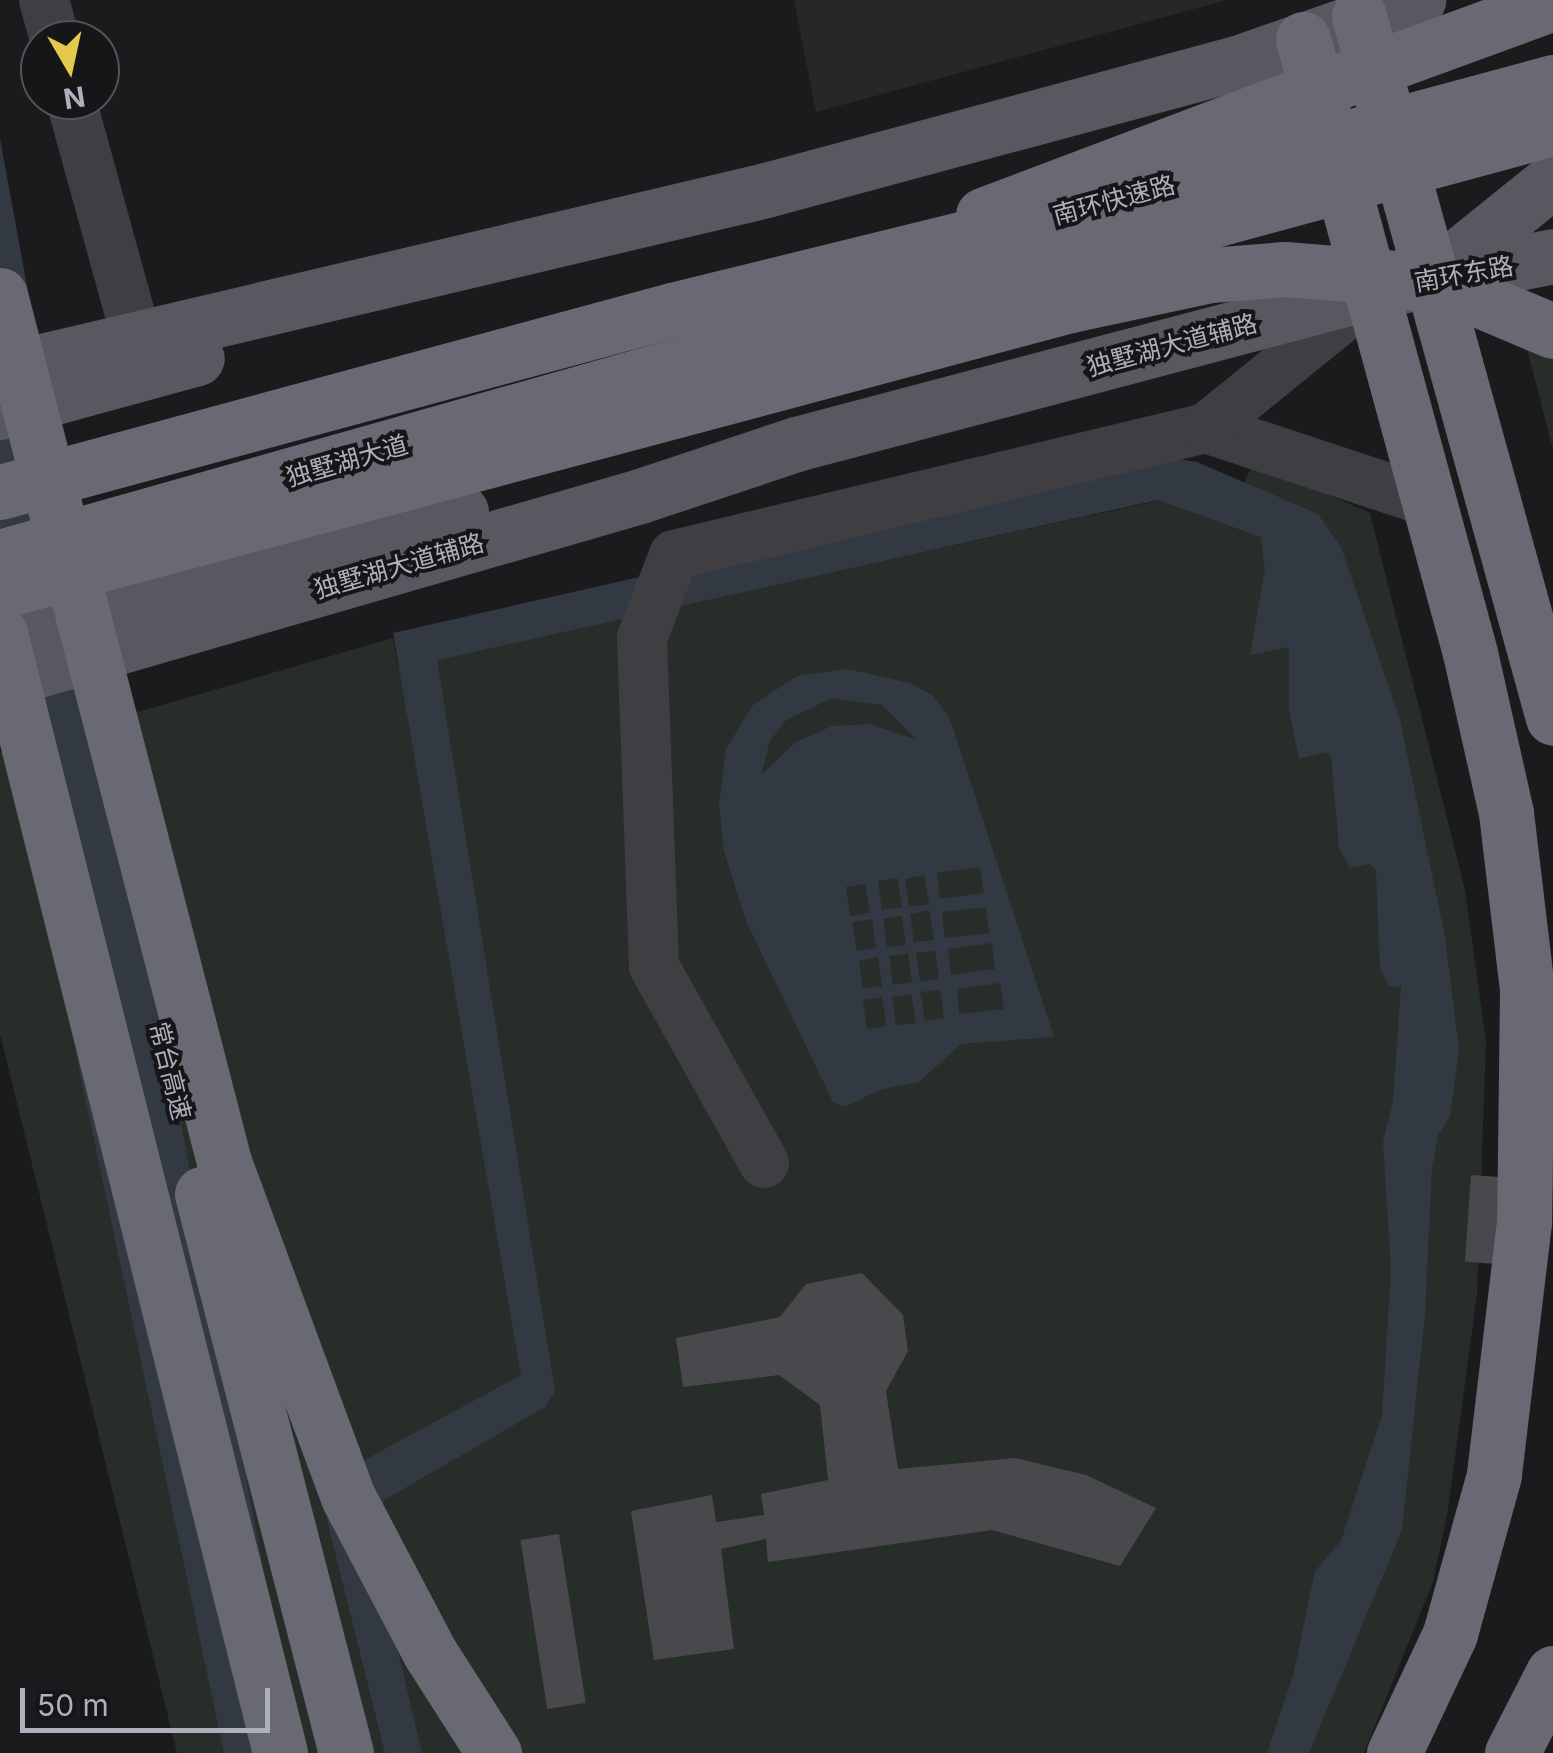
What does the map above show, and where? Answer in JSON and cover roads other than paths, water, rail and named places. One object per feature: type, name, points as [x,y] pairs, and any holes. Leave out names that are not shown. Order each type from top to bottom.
[{"type":"highway","points":[[867,258],[1553,3]]},
{"type":"highway","points":[[1359,16],[1553,718]]},
{"type":"highway","points":[[1280,103],[1553,36]]},
{"type":"highway","points":[[1303,39],[1375,291],[1478,688],[1522,907],[1524,1222],[1494,1475],[1480,1541],[1450,1634],[1394,1753]]},
{"type":"highway","name":"南环快速路","points":[[0,492],[867,258],[1068,213],[1553,82]]},
{"type":"highway","name":"南环快速路","points":[[692,361],[1553,128]]},
{"type":"highway","points":[[0,591],[1032,316],[1210,276],[1303,270],[1396,278],[1470,296],[1553,331]]},
{"type":"highway","points":[[0,295],[224,1162],[348,1497],[430,1654],[494,1753]]},
{"type":"highway","name":"独墅湖大道","points":[[0,557],[692,361]]},
{"type":"highway","name":"常台高速","points":[[0,388],[346,1753]]},
{"type":"highway","points":[[0,634],[280,1753]]},
{"type":"highway","points":[[1512,1753],[1553,1673]]},
{"type":"main road","points":[[0,371],[63,374],[1237,63],[1359,16],[1418,0]]},
{"type":"main road","points":[[1432,278],[1553,180]]},
{"type":"main road","points":[[0,412],[136,336],[766,190]]},
{"type":"main road","name":"南环东路","points":[[1375,291],[1553,256]]},
{"type":"main road","name":"独墅湖大道辅路","points":[[0,634],[150,614],[640,496],[796,444],[1375,291]]},
{"type":"main road","name":"独墅湖大道辅路","points":[[0,681],[150,614]]},
{"type":"street","points":[[77,120],[136,336]]},
{"type":"street","points":[[764,1164],[654,966],[642,638],[674,555],[1206,428],[1375,291]]},
{"type":"street","points":[[1206,428],[1430,502]]}]
